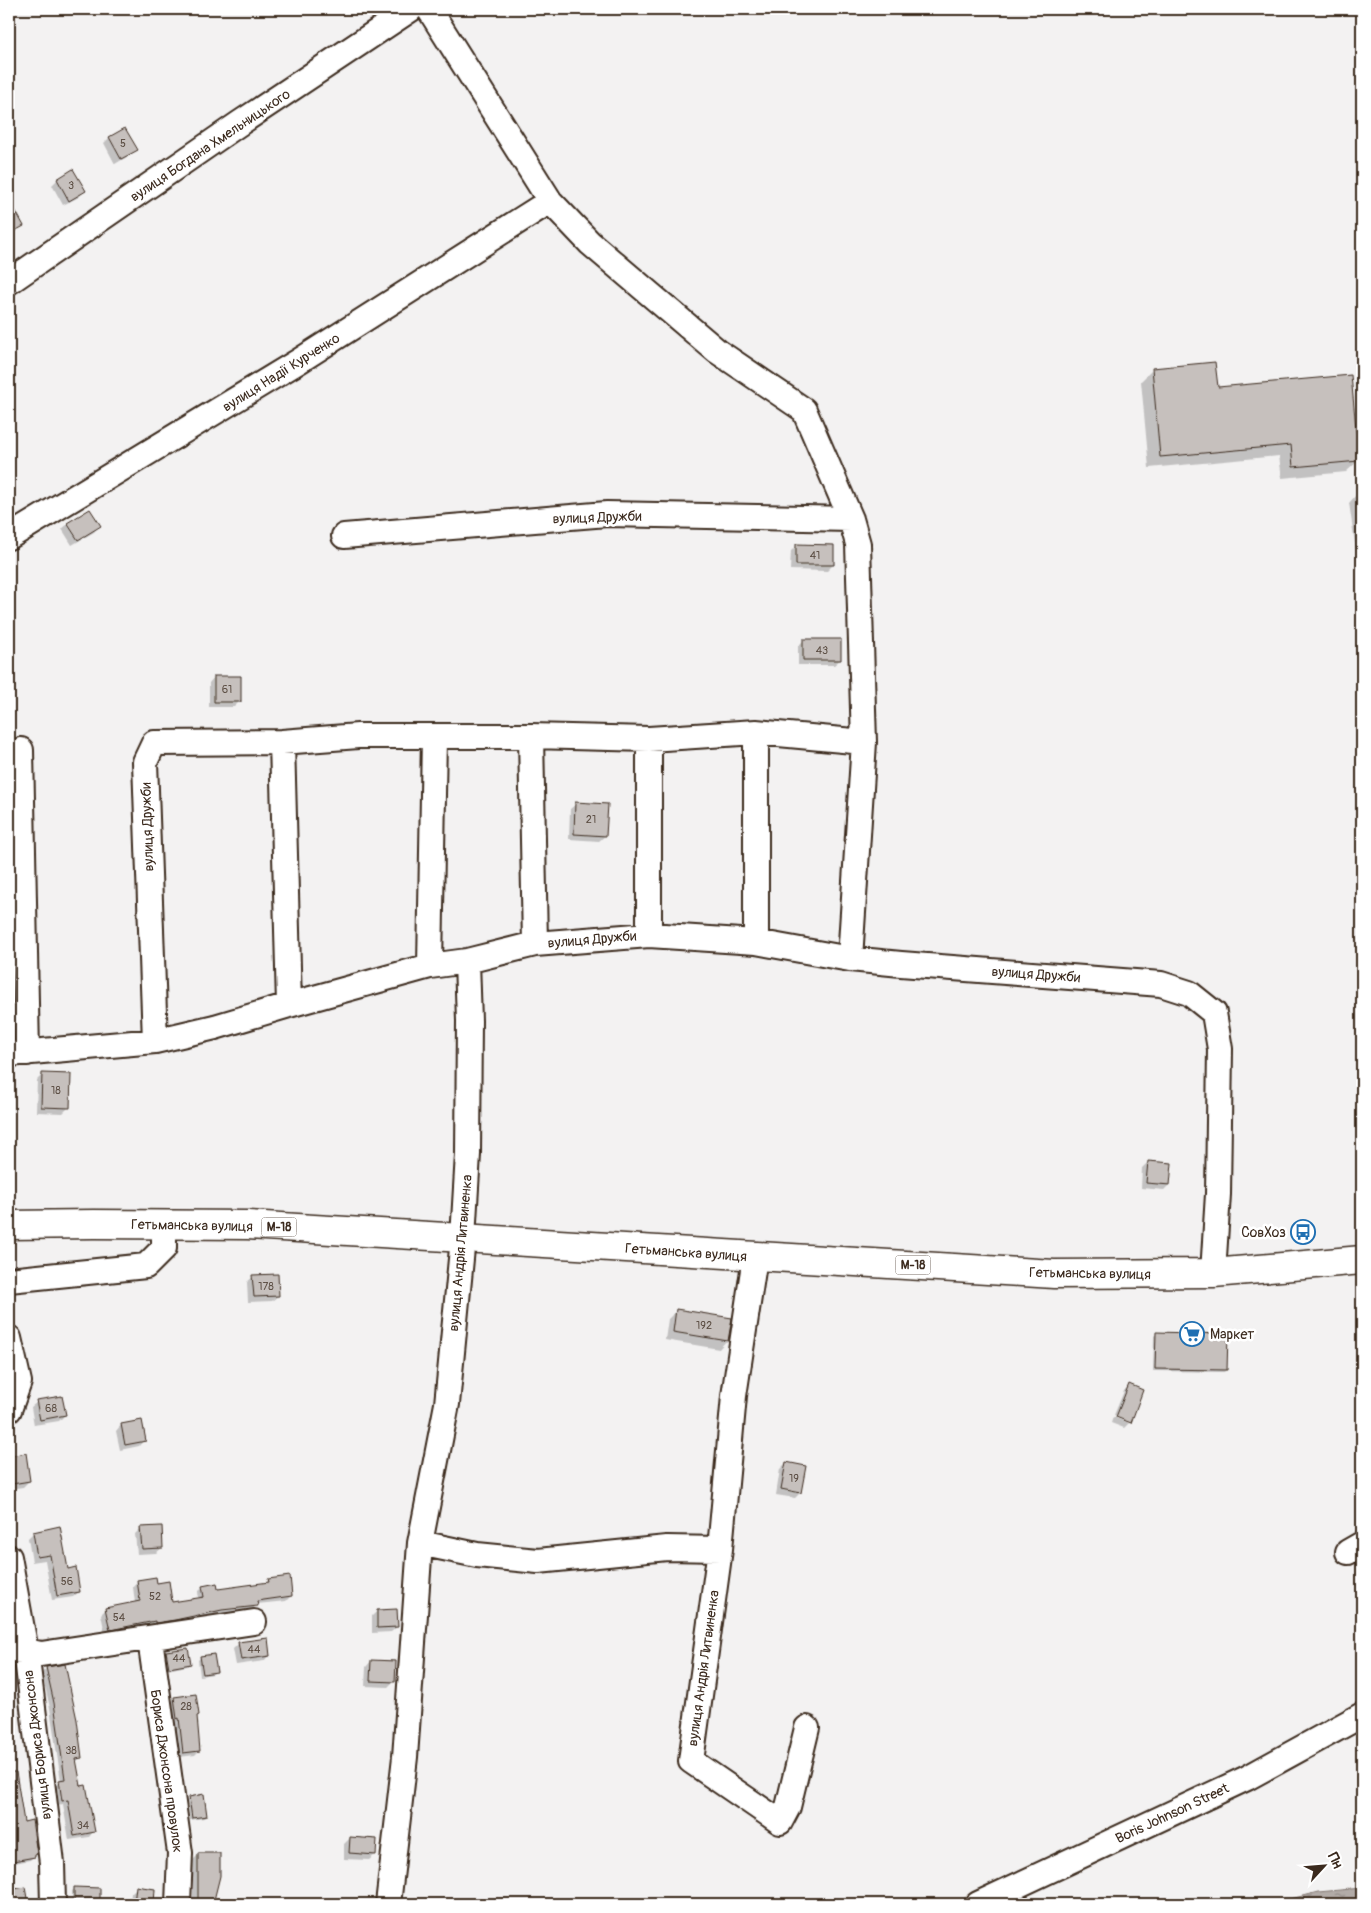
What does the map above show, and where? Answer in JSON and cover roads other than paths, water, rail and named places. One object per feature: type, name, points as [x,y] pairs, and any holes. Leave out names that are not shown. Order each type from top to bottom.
[{"type":"highway","name":"Гетьманська вулиця","points":[[9,1226],[248,1225],[1054,1274],[1213,1272],[1362,1260]]},
{"type":"street","name":"вулиця Богдана Хмельницького","points":[[9,282],[240,123],[412,9]]},
{"type":"street","points":[[429,9],[550,201],[590,243],[718,352],[804,410],[850,519],[858,544],[864,742],[850,959]]},
{"type":"street","name":"вулиця Надії Курченко","points":[[9,537],[299,362],[550,201]]},
{"type":"street","name":"вулиця Дружби","points":[[344,536],[607,514],[850,519]]},
{"type":"street","points":[[756,732],[756,942]]},
{"type":"street","name":"вулиця Дружби","points":[[155,1041],[145,762],[154,743],[282,742],[358,736],[531,736],[649,739],[756,732],[864,742]]},
{"type":"street","points":[[430,966],[434,736]]},
{"type":"street","name":"вулиця Дружби","points":[[531,736],[536,944]]},
{"type":"street","name":"вулиця Дружби","points":[[649,739],[649,935]]},
{"type":"street","points":[[282,742],[289,1005]]},
{"type":"street","name":"вулиця Дружби","points":[[21,750],[18,1053],[155,1041],[215,1027],[430,966],[466,961],[536,944],[649,935],[756,942],[850,959],[1161,984],[1189,993],[1214,1013],[1220,1049],[1218,1194],[1213,1272]]},
{"type":"street","name":"вулиця Андрія Литвиненка","points":[[388,1904],[405,1757],[420,1543],[446,1404],[463,1238],[468,1154],[469,1020],[466,961]]},
{"type":"street","points":[[9,1280],[146,1266],[164,1248],[164,1224]]},
{"type":"street","name":"вулиця Андрія Литвиненка","points":[[755,1257],[734,1396],[720,1549],[691,1761],[780,1822],[788,1807],[807,1728]]},
{"type":"street","points":[[9,1338],[19,1382],[9,1410]]},
{"type":"street","points":[[420,1543],[477,1555],[538,1561],[668,1548],[720,1549]]},
{"type":"street","name":"вулиця Бориса Джонсона","points":[[9,1557],[17,1650],[52,1863],[53,1904]]},
{"type":"street","points":[[17,1650],[41,1654],[254,1622]]},
{"type":"street","name":"Бориса Джонсона провулок","points":[[150,1639],[180,1853],[178,1904]]},
{"type":"street","name":"Boris Johnson Street","points":[[978,1904],[1247,1778],[1362,1715]]},
{"type":"water","points":[[1362,1888],[1362,1904],[1271,1904],[1318,1892]]},
{"type":"place","name":"СовХоз","points":[[1303,1232]]},
{"type":"place","name":"Маркет","points":[[1192,1334]]}]
